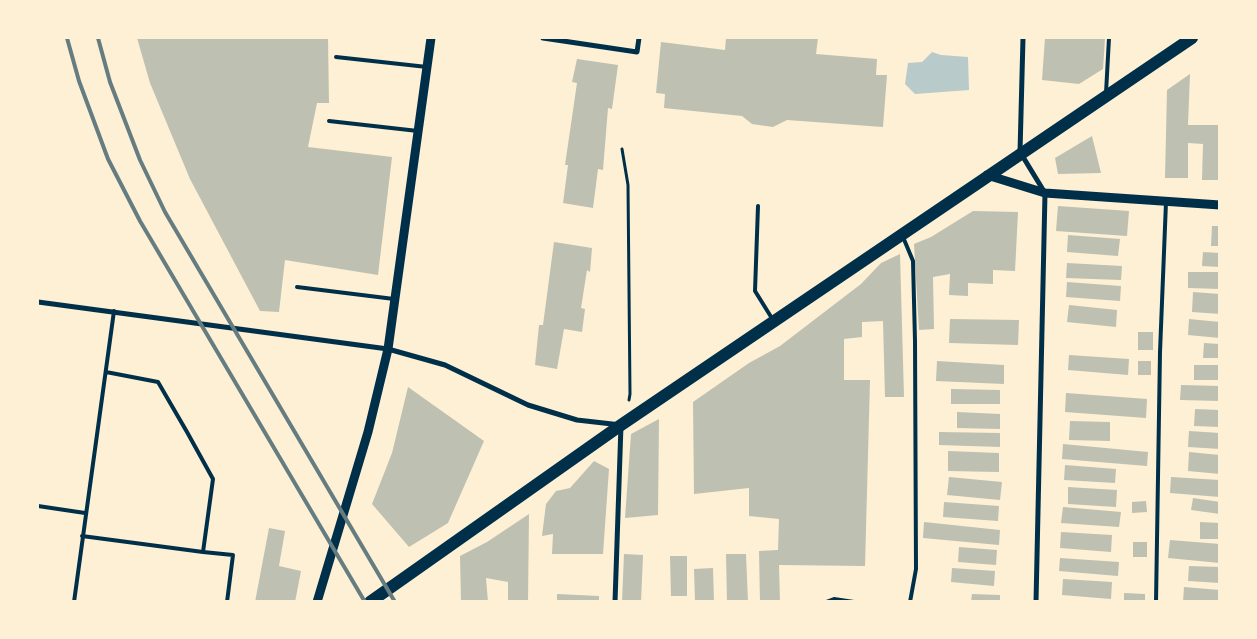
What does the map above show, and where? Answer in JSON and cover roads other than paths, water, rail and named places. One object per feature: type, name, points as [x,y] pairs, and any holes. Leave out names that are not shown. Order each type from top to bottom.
[{"type":"main road","points":[[370,602],[621,425],[902,235],[1020,152],[1192,38]]},
{"type":"street","points":[[317,602],[368,432],[388,348],[431,38]]},
{"type":"street","points":[[543,38],[637,52],[639,38]]},
{"type":"street","points":[[1022,38],[1020,152],[1045,193],[1036,602]]},
{"type":"street","points":[[987,175],[1045,193],[1220,205]]},
{"type":"street","points":[[38,302],[388,348],[445,365],[528,405],[576,420],[621,425],[614,602]]},
{"type":"lane","points":[[1106,96],[1109,38]]},
{"type":"lane","points":[[336,57],[427,67]]},
{"type":"lane","points":[[329,121],[418,132]]},
{"type":"lane","points":[[1156,602],[1160,352],[1166,200]]},
{"type":"lane","points":[[758,206],[755,291],[774,322]]},
{"type":"lane","points":[[902,235],[913,261],[915,341],[916,569],[910,602]]},
{"type":"lane","points":[[297,287],[395,300]]},
{"type":"lane","points":[[74,602],[114,312]]},
{"type":"lane","points":[[106,372],[158,382],[187,432],[212,480],[204,552]]},
{"type":"lane","points":[[38,506],[86,512]]},
{"type":"lane","points":[[82,536],[233,555],[226,602]]},
{"type":"lane","points":[[826,602],[834,599],[854,602]]},
{"type":"railway","points":[[67,38],[79,81],[108,159],[140,221],[365,602]]},
{"type":"railway","points":[[98,38],[110,82],[140,160],[165,212],[395,602]]}]
